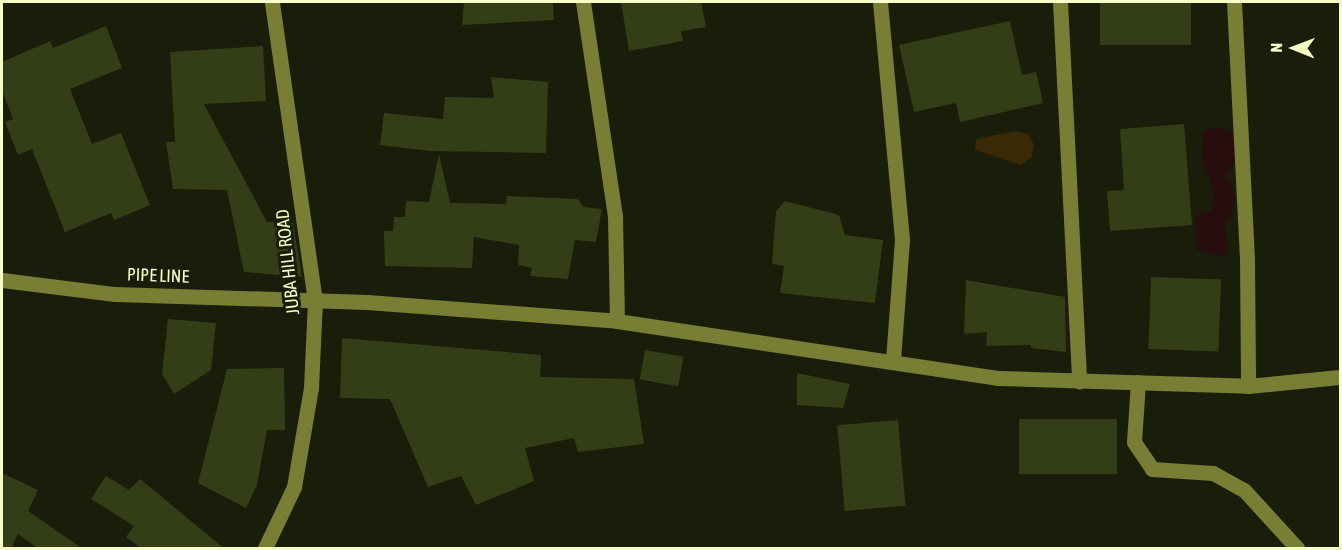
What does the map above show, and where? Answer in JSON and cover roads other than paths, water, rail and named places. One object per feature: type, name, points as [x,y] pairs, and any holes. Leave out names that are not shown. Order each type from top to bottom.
[{"type":"street","name":"JUBA HILL ROAD","points":[[266,549],[294,487],[311,388],[315,301],[272,2]]},
{"type":"street","points":[[583,2],[615,216],[617,321]]},
{"type":"street","points":[[880,2],[902,240],[893,361]]},
{"type":"street","points":[[1060,2],[1079,382]]},
{"type":"street","points":[[1234,2],[1247,260],[1248,386]]},
{"type":"street","name":"PIPE LINE","points":[[2,280],[115,294],[315,301],[617,321],[999,378],[1248,386],[1341,377]]},
{"type":"street","points":[[1138,382],[1134,442],[1152,469],[1213,473],[1244,490],[1298,549]]}]
